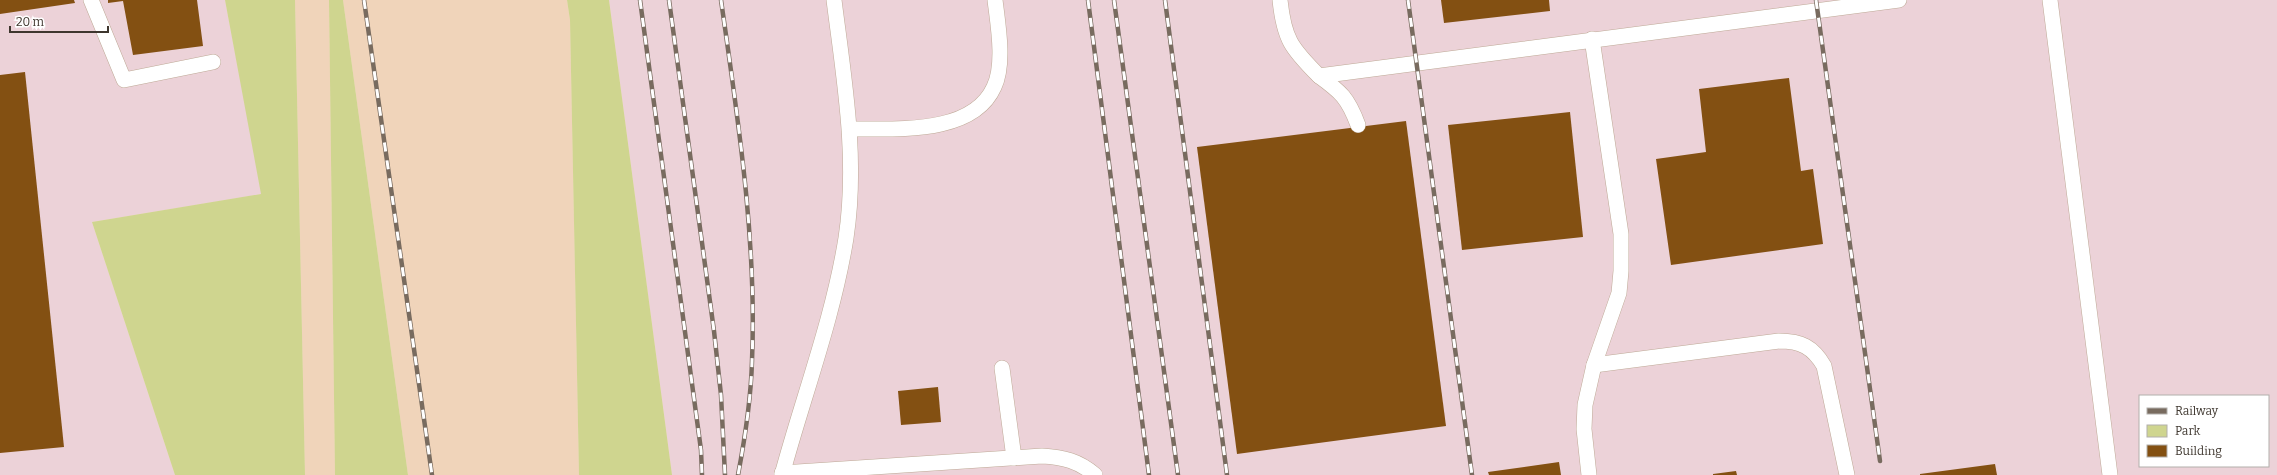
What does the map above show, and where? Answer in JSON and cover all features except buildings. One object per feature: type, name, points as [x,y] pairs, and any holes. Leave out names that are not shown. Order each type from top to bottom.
[{"type":"lane","points":[[91,0],[124,80],[213,62]]},
{"type":"lane","points":[[834,0],[850,129],[846,237],[837,284],[782,474],[1042,456],[1063,458],[1082,464],[1095,475]]},
{"type":"lane","points":[[850,129],[925,128],[950,123],[984,102],[995,87],[998,73],[1000,35],[995,0]]},
{"type":"lane","points":[[1280,0],[1282,19],[1289,42],[1295,52],[1319,76],[1337,89],[1350,104],[1358,125]]},
{"type":"lane","points":[[1319,76],[1592,39],[1899,0]]},
{"type":"lane","points":[[2050,0],[2110,475]]},
{"type":"lane","points":[[1589,475],[1584,422],[1588,391],[1594,365],[1619,293],[1621,234],[1592,39]]},
{"type":"lane","points":[[1594,365],[1779,341],[1793,341],[1807,345],[1817,354],[1824,366],[1847,475]]},
{"type":"lane","points":[[1002,368],[1014,458]]},
{"type":"shaded area","points":[[0,0],[225,0],[262,194],[92,222],[175,475],[0,475]]},
{"type":"shaded area","points":[[295,0],[329,0],[335,475],[305,475]]},
{"type":"shaded area","points":[[343,0],[567,0],[570,20],[579,475],[408,475]]},
{"type":"shaded area","points":[[609,0],[2277,0],[2277,475],[672,475]]},
{"type":"green space","points":[[225,0],[295,0],[305,475],[175,475],[92,222],[261,194]]},
{"type":"green space","points":[[329,0],[343,0],[408,475],[335,475]]},
{"type":"green space","points":[[567,0],[609,0],[672,475],[579,475],[570,20]]},
{"type":"railway","points":[[364,0],[432,475]]},
{"type":"railway","points":[[640,0],[701,450],[702,475]]},
{"type":"railway","points":[[669,0],[714,331],[721,395],[725,475]]},
{"type":"railway","points":[[721,0],[740,135],[752,270],[753,316],[750,390],[738,475]]},
{"type":"railway","points":[[1088,0],[1149,475]]},
{"type":"railway","points":[[1114,0],[1178,475]]},
{"type":"railway","points":[[1165,0],[1227,475]]},
{"type":"railway","points":[[1408,0],[1472,475]]},
{"type":"railway","points":[[1816,0],[1880,461]]}]
